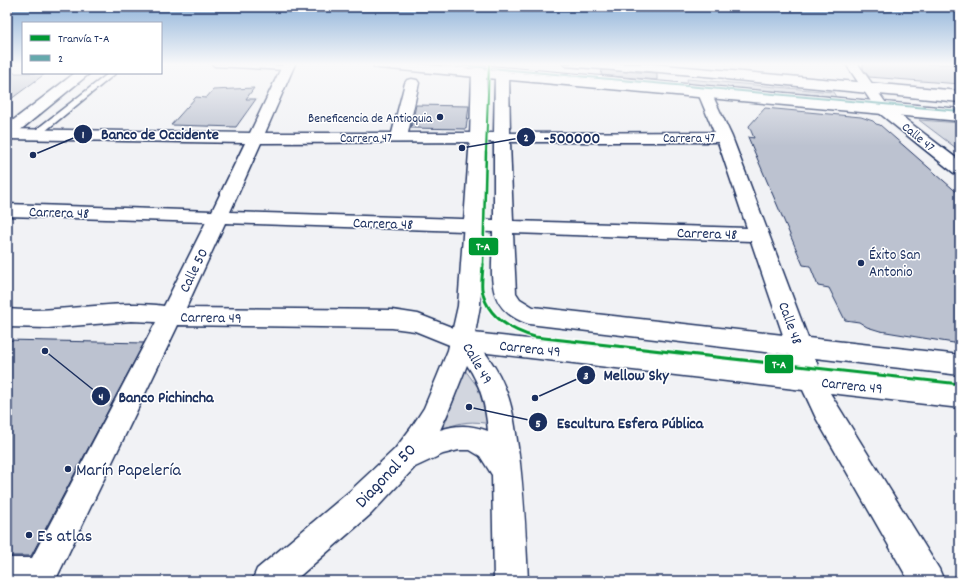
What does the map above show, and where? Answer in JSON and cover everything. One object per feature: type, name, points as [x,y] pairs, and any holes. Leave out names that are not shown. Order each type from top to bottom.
[{"type":"street","points":[[7,133],[60,91]]},
{"type":"street","name":"Calle 50","points":[[39,578],[171,316],[277,91]]},
{"type":"street","points":[[399,137],[410,91]]},
{"type":"street","name":"Calle 49","points":[[479,91],[474,226],[469,306],[462,341],[486,375],[495,396],[501,425],[508,477],[511,581]]},
{"type":"street","points":[[502,91],[504,287],[505,296],[510,304],[519,311],[529,315],[960,365]]},
{"type":"street","points":[[688,91],[882,106],[960,116]]},
{"type":"street","name":"Calle 47","points":[[872,91],[882,106],[960,169]]},
{"type":"street","points":[[907,91],[960,95]]},
{"type":"street","name":"Calle 48","points":[[705,93],[724,137],[810,380],[825,410],[927,581]]},
{"type":"street","name":"Carrera 47","points":[[7,133],[256,138],[724,137]]},
{"type":"street","name":"Carrera 48","points":[[7,210],[759,235]]},
{"type":"street","name":"Carrera 49","points":[[7,318],[54,320],[85,316],[158,313],[171,316],[392,319],[418,324],[462,341],[960,397]]},
{"type":"street","name":"Diagonal 50","points":[[269,581],[360,503],[405,458],[421,437],[434,415],[462,341]]},
{"type":"street","points":[[405,458],[445,440],[456,437],[468,437],[478,439],[490,447],[508,477]]},
{"type":"street","points":[[7,575],[39,578]]},
{"type":"lane","points":[[36,134],[90,91]]},
{"type":"lane","points":[[731,91],[882,106],[960,111]]},
{"type":"lane","points":[[890,91],[960,100]]},
{"type":"shaded area","points":[[773,91],[827,91],[833,92],[836,97]]},
{"type":"shaded area","points":[[919,120],[960,123],[960,151]]},
{"type":"shaded area","points":[[465,370],[480,390],[491,424],[467,422],[443,429]]},
{"type":"building","points":[[7,91],[21,91],[7,102]]},
{"type":"building","points":[[212,91],[251,91],[246,99],[256,99],[236,127],[171,125],[196,97],[206,98]]},
{"type":"building","name":"Beneficencia de Antioquia","points":[[416,105],[469,106],[466,129],[411,128]]},
{"type":"building","points":[[765,108],[861,117],[873,121],[880,125],[960,195],[960,344],[880,331],[867,327],[859,322],[845,320],[829,288],[818,286],[810,266],[803,265],[748,137],[754,138],[749,126]]},
{"type":"building","points":[[7,340],[144,343],[31,556],[7,556]]},
{"type":"tram line","name":"T-A","points":[[488,91],[482,289],[489,308],[494,315],[507,326],[535,337],[960,384]]},
{"type":"transit line","name":"2","points":[[747,91],[960,111]]},
{"type":"place","name":"Beneficencia de Antioquia","points":[[440,117]]},
{"type":"place","name":"-500000","points":[[462,148]]},
{"type":"place","name":"Banco de Occidente","points":[[33,155]]},
{"type":"place","name":"Éxito San Antonio","points":[[861,263]]},
{"type":"place","name":"Banco Pichincha","points":[[45,351]]},
{"type":"place","name":"Mellow Sky","points":[[535,398]]},
{"type":"place","name":"Escultura Esfera Pública","points":[[469,407]]},
{"type":"place","name":"Marín Papelería","points":[[68,469]]},
{"type":"place","name":"Es atlas","points":[[29,535]]}]
